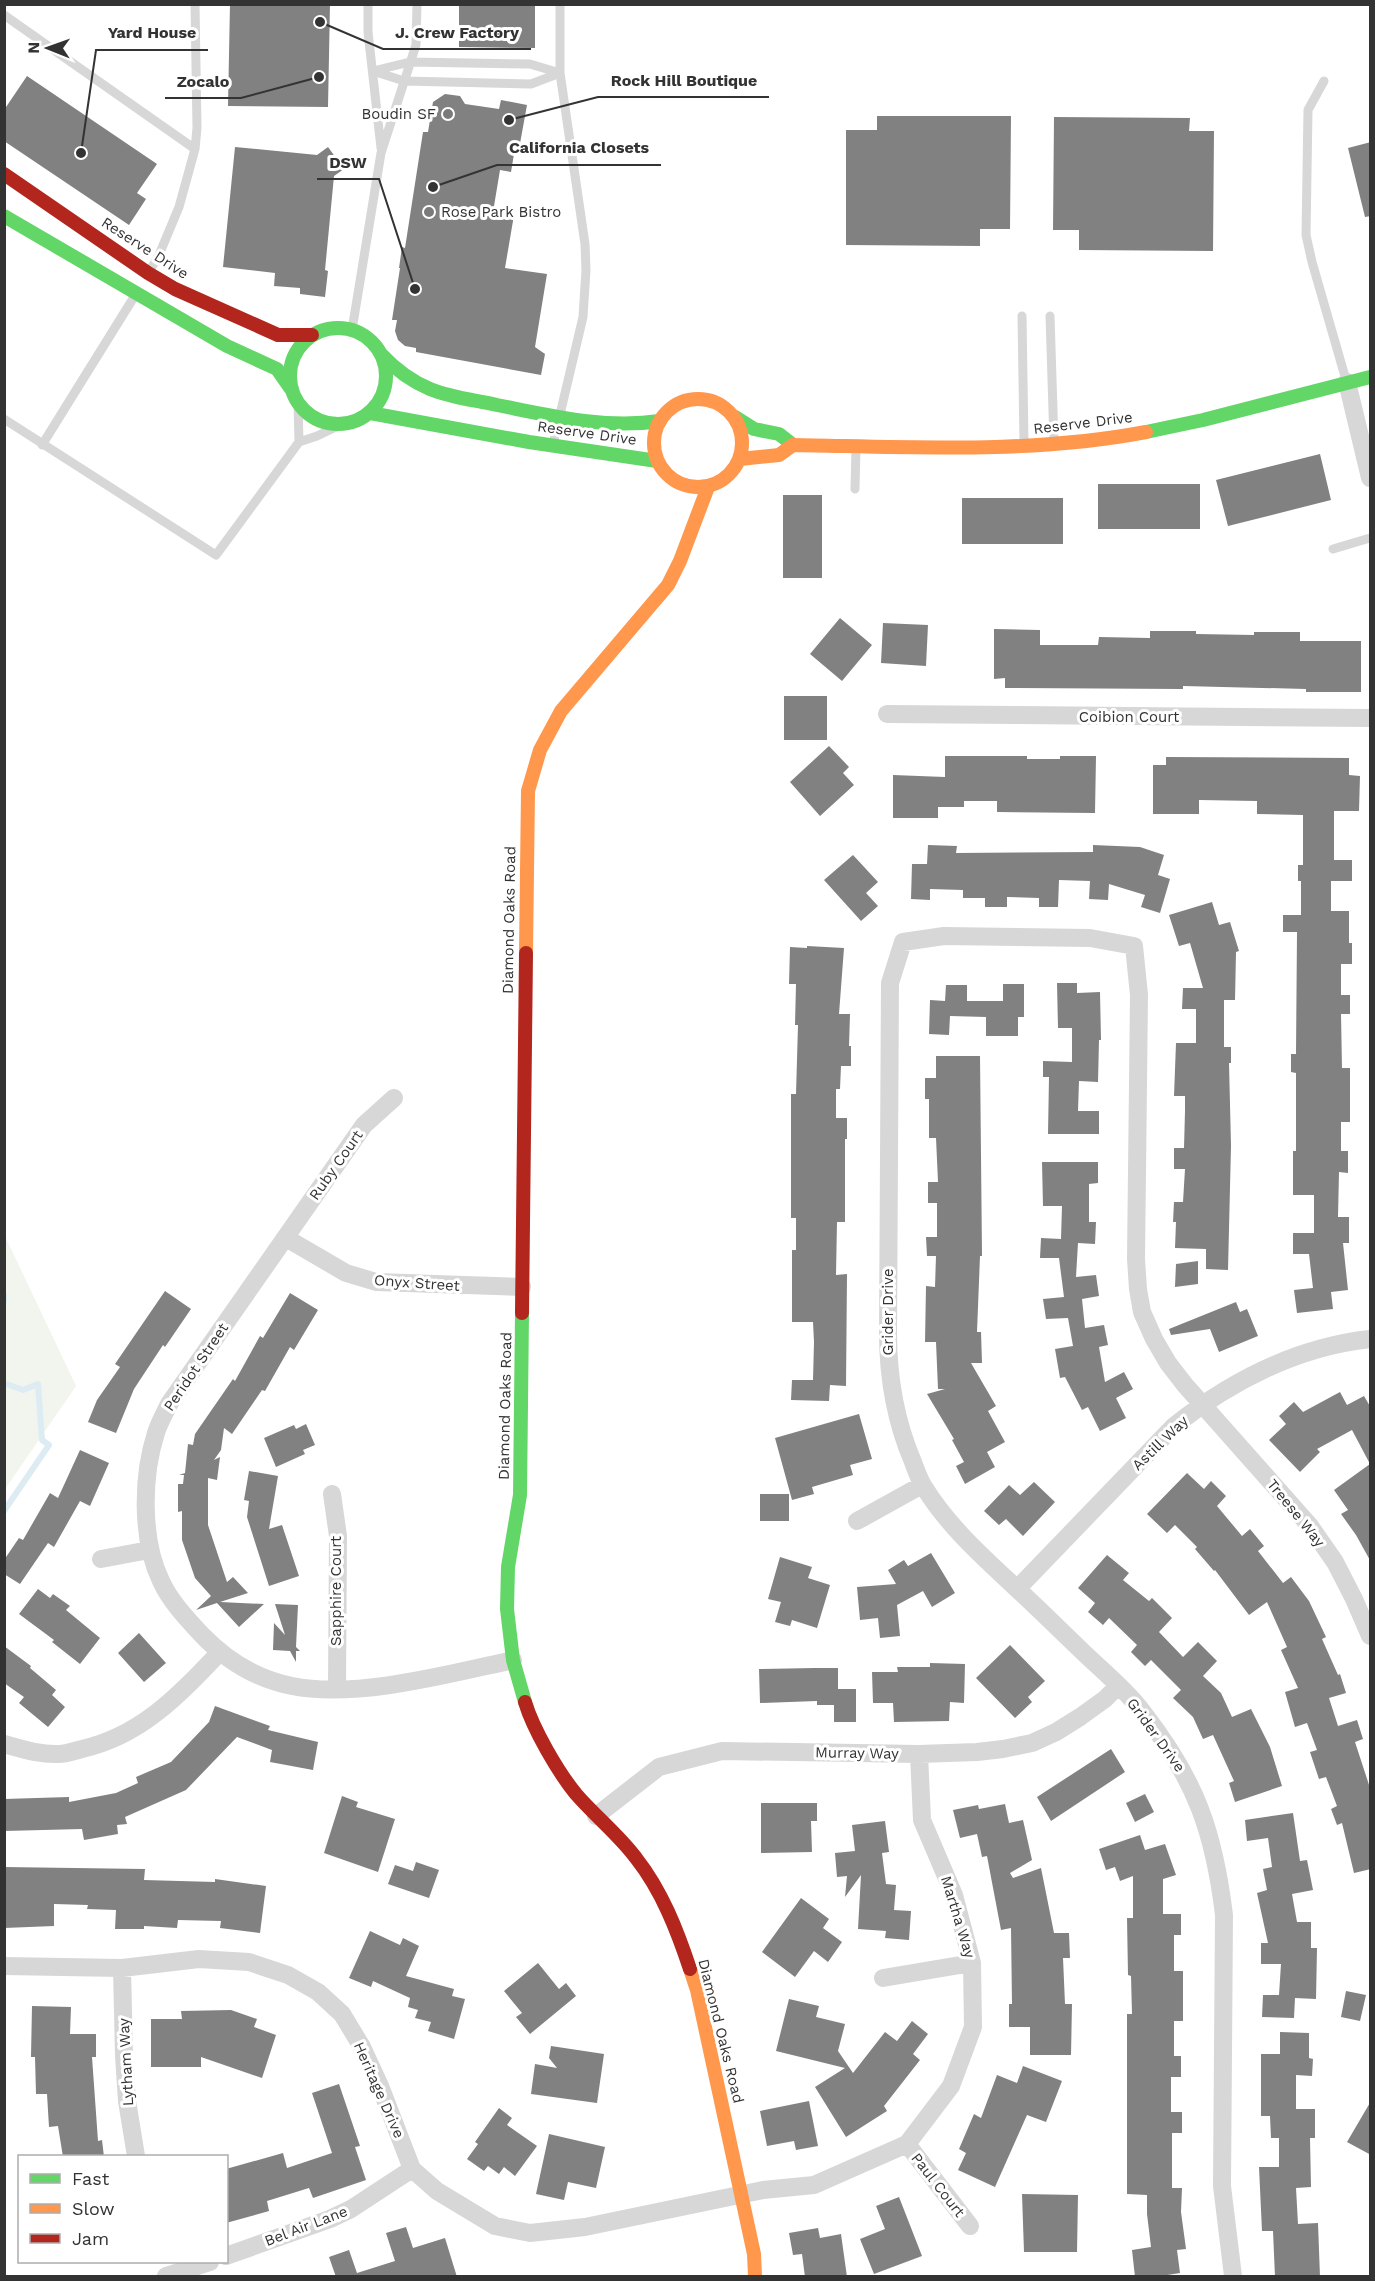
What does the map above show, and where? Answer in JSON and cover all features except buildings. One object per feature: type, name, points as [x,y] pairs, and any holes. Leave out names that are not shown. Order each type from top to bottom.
[{"type":"street","name":"Reserve Drive","points":[[4,174],[142,284],[227,346],[277,369],[291,389]]},
{"type":"street","name":"Reserve Drive","points":[[4,216],[142,284],[175,289],[278,335],[312,335]]},
{"type":"street","points":[[339,327],[352,330],[365,335],[382,355],[386,370],[386,386],[380,401],[370,413],[356,422],[340,425],[323,423],[309,415],[298,403],[291,389],[290,374],[293,359],[301,345],[312,335],[325,329],[339,327]]},
{"type":"street","name":"Reserve Drive","points":[[382,355],[399,373],[423,386],[456,397],[560,418],[639,425],[660,421]]},
{"type":"street","name":"Reserve Drive","points":[[740,459],[779,455],[793,445],[1024,446],[1054,444],[1157,429],[1371,377]]},
{"type":"street","points":[[1347,382],[1371,478]]},
{"type":"street","points":[[696,399],[711,400],[724,407],[735,417],[741,430],[743,445],[740,459],[728,477],[708,487],[693,488],[682,485],[667,475],[657,461],[654,447],[655,434],[660,421],[669,410],[682,402],[696,399]]},
{"type":"street","name":"Reserve Drive","points":[[370,413],[413,418],[483,434],[553,446],[618,453],[657,461]]},
{"type":"street","name":"Reserve Drive","points":[[735,417],[754,429],[779,434],[793,445]]},
{"type":"street","name":"Diamond Oaks Road","points":[[682,485],[692,527]]},
{"type":"street","name":"Diamond Oaks Road","points":[[708,487],[674,579],[561,711],[534,765],[528,792],[520,1495],[508,1567],[507,1609],[513,1660],[527,1709],[543,1743],[575,1793],[636,1857],[661,1896],[681,1941],[697,1990],[742,2194],[754,2254],[754,2277]]},
{"type":"street","name":"Coibion Court","points":[[887,714],[1371,718]]},
{"type":"street","name":"Grider Drive","points":[[1202,1404],[1168,1363],[1154,1339],[1142,1312],[1138,1289],[1136,1258],[1139,995],[1134,946],[1090,938],[944,936],[903,942],[890,983],[888,1369],[895,1409],[906,1447],[922,1485],[948,1521],[974,1550],[1144,1712],[1184,1772],[1201,1807],[1220,1878],[1224,1915],[1222,2186],[1233,2277]]},
{"type":"street","name":"Ruby Court","points":[[286,1238],[364,1125],[394,1098]]},
{"type":"street","name":"Onyx Street","points":[[286,1238],[346,1273],[376,1282],[522,1287]]},
{"type":"street","name":"Peridot Street","points":[[286,1238],[169,1404],[156,1433],[148,1467],[146,1507],[149,1550],[161,1582],[180,1609],[219,1653],[253,1672],[291,1686],[337,1689],[377,1687],[513,1660]]},
{"type":"street","name":"Astill Way","points":[[1017,1589],[1174,1426],[1202,1404],[1249,1376],[1287,1359],[1322,1348],[1371,1339]]},
{"type":"street","name":"Treese Way","points":[[1202,1404],[1310,1526],[1335,1562],[1371,1636]]},
{"type":"street","points":[[857,1521],[922,1485]]},
{"type":"street","name":"Sapphire Court","points":[[332,1494],[338,1536],[337,1689]]},
{"type":"street","points":[[100,1559],[149,1550]]},
{"type":"street","points":[[4,1744],[32,1751],[59,1754],[114,1740],[138,1728],[161,1711],[219,1653]]},
{"type":"street","name":"Murray Way","points":[[596,1816],[659,1767],[722,1751],[919,1754],[977,1752],[1032,1743],[1080,1717],[1105,1699],[1118,1686]]},
{"type":"street","name":"Martha Way","points":[[742,2194],[814,2185],[907,2144],[951,2086],[973,2027],[972,1963],[954,1895],[922,1820],[919,1754]]},
{"type":"street","name":"Heritage Drive","points":[[4,1966],[122,1968],[199,1959],[249,1962],[288,1975],[318,1992],[342,2014],[362,2047],[412,2169],[437,2191],[495,2226],[530,2233],[585,2227],[742,2194]]},
{"type":"street","points":[[883,1978],[972,1963]]},
{"type":"street","name":"Lytham Way","points":[[122,1968],[126,2090],[136,2155]]},
{"type":"street","name":"Paul Court","points":[[907,2144],[970,2226]]},
{"type":"street","name":"Bel Air Lane","points":[[228,2255],[330,2219],[351,2209],[412,2169]]},
{"type":"street","points":[[170,2271],[206,2263]]},
{"type":"lane","points":[[42,445],[159,255],[179,207],[195,149],[197,128],[195,4]]},
{"type":"lane","points":[[368,4],[368,32],[381,153]]},
{"type":"lane","points":[[352,330],[381,153],[416,45],[417,4]]},
{"type":"lane","points":[[553,446],[583,317],[586,270],[585,244],[560,73],[560,4]]},
{"type":"lane","points":[[4,15],[195,149]]},
{"type":"lane","points":[[373,71],[410,62],[530,64],[560,73]]},
{"type":"lane","points":[[373,71],[404,81],[531,84],[560,73]]},
{"type":"lane","points":[[1323,81],[1308,110],[1306,235],[1311,262],[1347,382]]},
{"type":"lane","points":[[1022,316],[1024,446]]},
{"type":"lane","points":[[1050,316],[1054,444]]},
{"type":"lane","points":[[298,403],[299,442]]},
{"type":"lane","points":[[4,419],[216,555],[299,442],[340,425]]},
{"type":"lane","points":[[855,489],[856,446]]},
{"type":"lane","points":[[1333,549],[1371,538]]},
{"type":"shaded area","points":[[4,1234],[76,1386],[5,1489],[4,1489]]},
{"type":"waterway","points":[[4,1295],[4,1301]]},
{"type":"waterway","points":[[4,1383],[23,1390],[38,1384],[42,1440],[49,1445],[4,1511]]},
{"type":"traffic: fast","points":[[4,216],[227,346],[277,369],[291,389]]},
{"type":"traffic: fast","points":[[338,328],[356,331],[372,342],[383,358],[386,376],[383,394],[372,410],[356,421],[338,424],[320,421],[304,410],[293,394],[290,376],[293,358],[304,342],[320,331],[338,328]]},
{"type":"traffic: fast","points":[[382,355],[416,382],[455,397],[578,420],[619,423],[660,421]]},
{"type":"traffic: fast","points":[[1146,432],[1203,420],[1370,377]]},
{"type":"traffic: fast","points":[[370,413],[529,442],[657,461]]},
{"type":"traffic: fast","points":[[735,417],[754,429],[779,434],[793,445]]},
{"type":"traffic: fast","points":[[522,1313],[520,1495],[508,1567],[507,1609],[513,1660],[525,1702]]},
{"type":"traffic: slow","points":[[689,399],[707,399],[723,406],[735,418],[742,434],[742,443],[742,452],[735,468],[723,480],[707,487],[689,487],[673,480],[661,468],[654,452],[654,434],[661,418],[673,406],[689,399]]},
{"type":"traffic: slow","points":[[740,459],[779,455],[793,445],[970,448],[1058,444],[1146,432]]},
{"type":"traffic: slow","points":[[526,953],[528,791],[540,750],[561,711],[668,585],[680,561],[708,487]]},
{"type":"traffic: slow","points":[[690,1969],[697,1990],[754,2254],[755,2276]]},
{"type":"traffic: jam","points":[[4,174],[175,289],[278,335],[312,335]]},
{"type":"traffic: jam","points":[[522,1313],[526,953]]},
{"type":"traffic: jam","points":[[525,1702],[540,1737],[569,1785],[615,1833],[654,1884],[674,1925],[690,1969]]},
{"type":"place","name":"J. Crew Factory","points":[[320,22]]},
{"type":"place","name":"Zocalo","points":[[319,77]]},
{"type":"place","name":"Boudin SF","points":[[448,114]]},
{"type":"place","name":"Rock Hill Boutique","points":[[509,120]]},
{"type":"place","name":"Yard House","points":[[81,153]]},
{"type":"place","name":"California Closets","points":[[433,187]]},
{"type":"place","name":"Rose Park Bistro","points":[[429,212]]},
{"type":"place","name":"DSW","points":[[415,289]]}]
